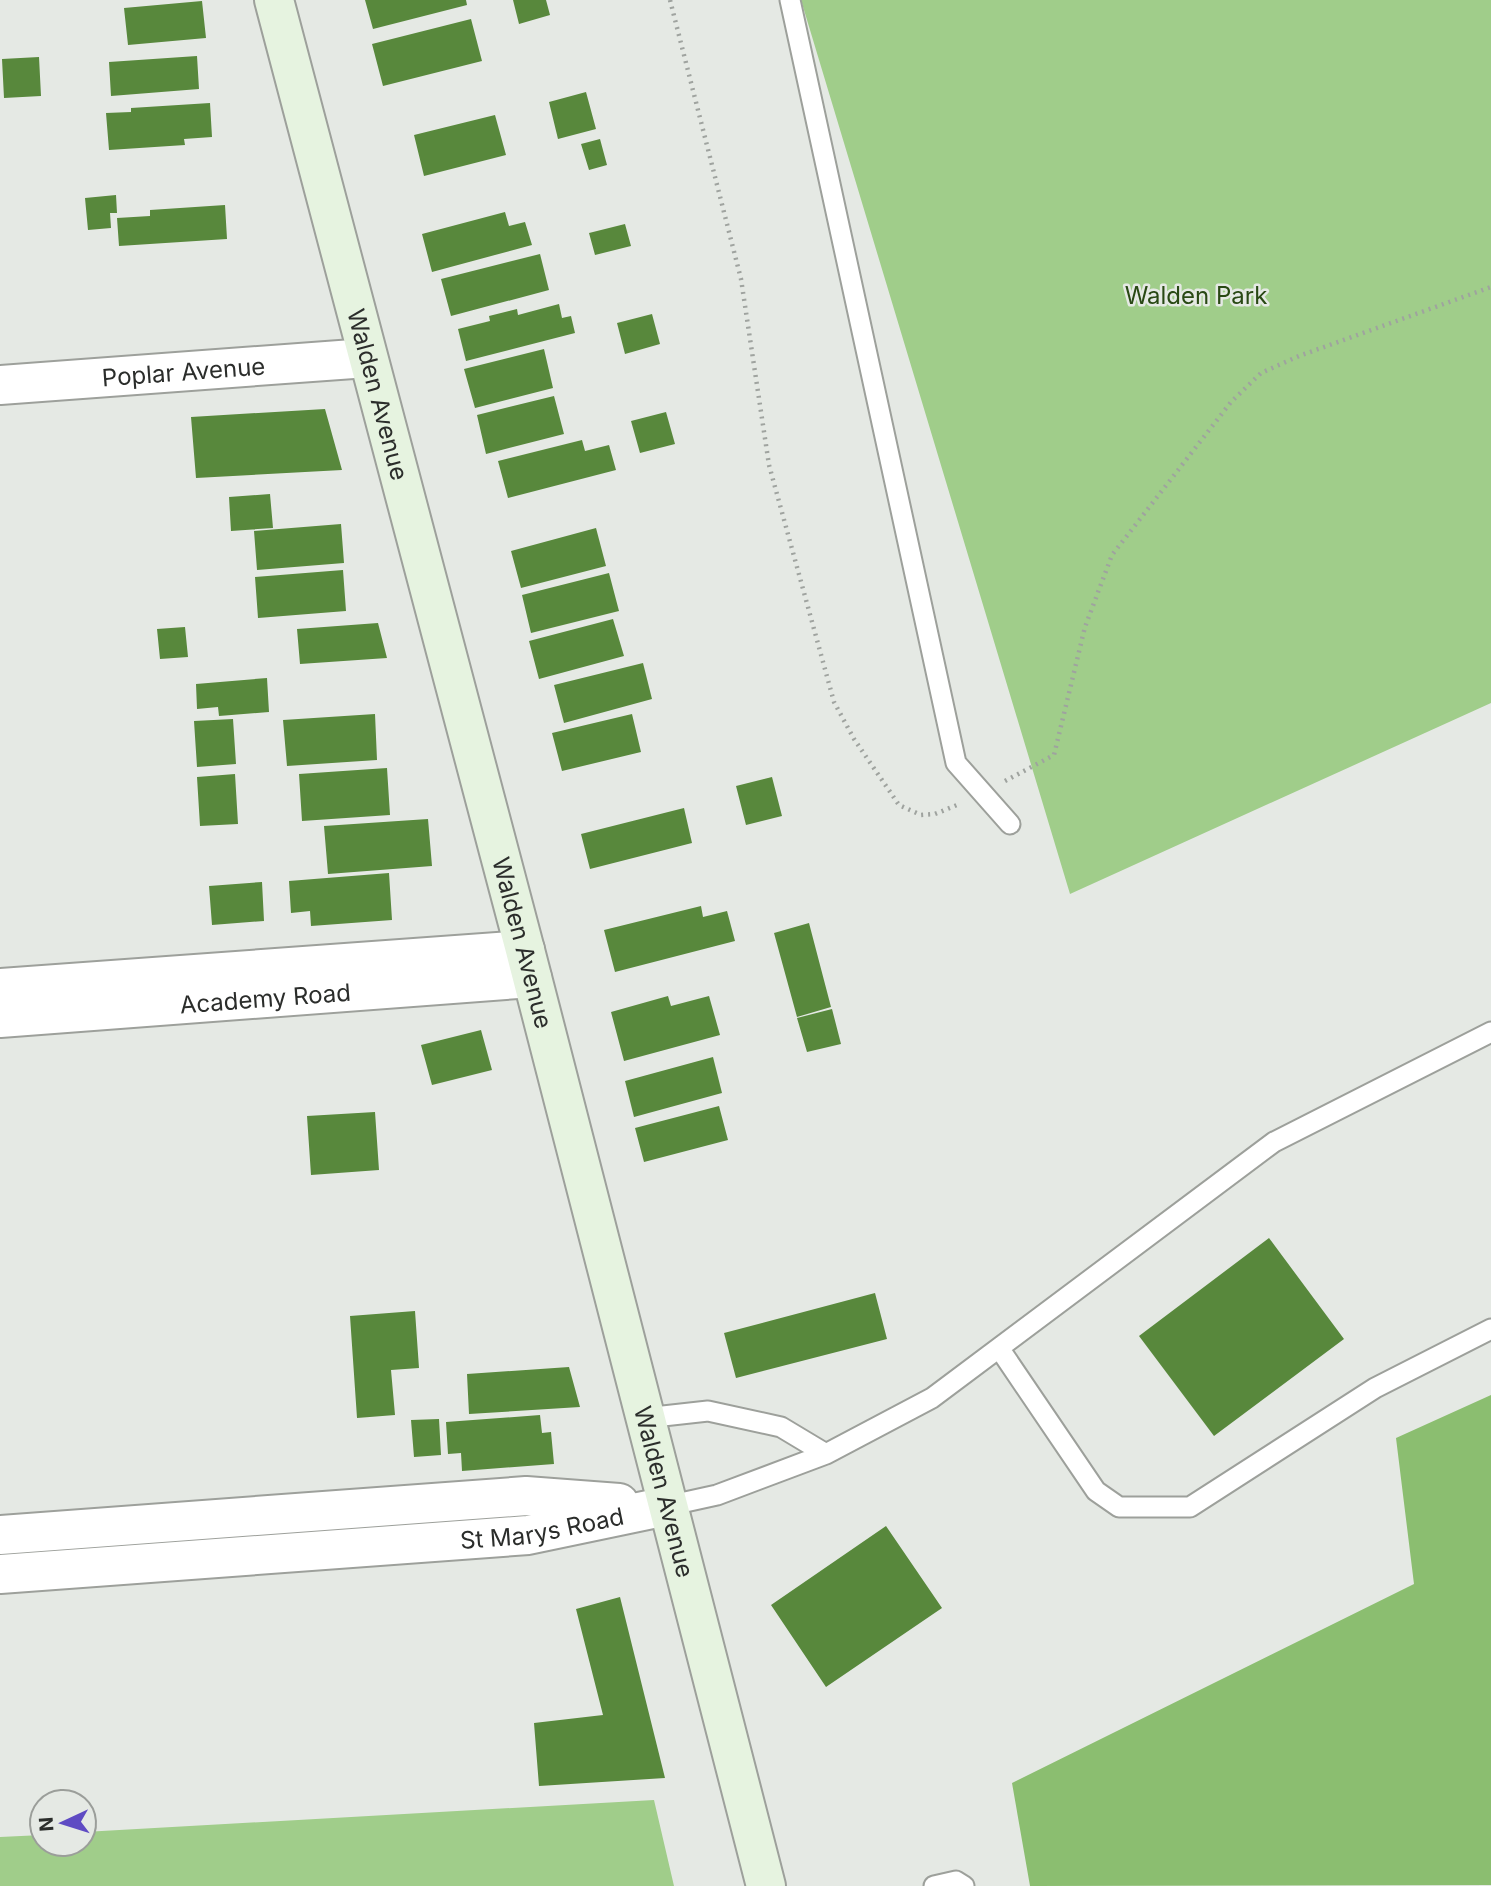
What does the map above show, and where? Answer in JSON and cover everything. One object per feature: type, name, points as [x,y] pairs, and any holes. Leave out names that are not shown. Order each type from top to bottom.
[{"type":"main road","name":"Walden Avenue","points":[[274,0],[528,964],[766,1886]]},
{"type":"street","name":"Poplar Avenue","points":[[0,385],[367,358]]},
{"type":"street","name":"Academy Road","points":[[6,1003],[456,986],[528,964]]},
{"type":"street","name":"Academy Road","points":[[6,1003],[528,964]]},
{"type":"street","name":"St Marys Road","points":[[0,1535],[526,1496],[667,1506]]},
{"type":"street","name":"St Marys Road","points":[[0,1574],[528,1535],[667,1506]]},
{"type":"street","points":[[156,1523],[159,1562]]},
{"type":"lane","points":[[790,0],[956,763],[1010,824]]},
{"type":"lane","points":[[667,1506],[716,1496],[826,1454],[932,1398],[1274,1142],[1491,1032]]},
{"type":"lane","points":[[999,1348],[1096,1491],[1119,1507],[1190,1507],[1375,1388],[1491,1329]]},
{"type":"lane","points":[[645,1418],[708,1411],[781,1427],[826,1454]]},
{"type":"lane","points":[[934,1886],[956,1881],[964,1886]]},
{"type":"path","points":[[670,0],[741,279],[769,465],[834,702],[854,739],[899,805],[921,815],[935,814],[982,793],[1054,755],[1085,627],[1112,555],[1231,402],[1261,373],[1299,356],[1491,287]]},
{"type":"green space","name":"Walden Park","points":[[801,0],[1491,0],[1491,703],[1070,894]]},
{"type":"green space","points":[[1491,1395],[1491,1885],[1030,1886],[1012,1783],[1414,1584],[1396,1438]]},
{"type":"green space","points":[[654,1800],[674,1886],[0,1886],[0,1837],[28,1836],[28,1858],[98,1858],[98,1831]]},
{"type":"building","points":[[365,0],[466,0],[467,5],[373,29]]},
{"type":"building","points":[[513,0],[546,0],[550,15],[519,24]]},
{"type":"building","points":[[202,1],[206,38],[128,45],[124,8]]},
{"type":"building","points":[[471,19],[482,61],[383,86],[372,44]]},
{"type":"building","points":[[197,56],[199,89],[111,96],[109,62]]},
{"type":"building","points":[[39,57],[41,96],[4,98],[2,59]]},
{"type":"building","points":[[586,92],[596,129],[558,139],[549,102]]},
{"type":"building","points":[[210,103],[212,137],[184,139],[185,145],[109,150],[106,113],[131,112],[131,108]]},
{"type":"building","points":[[495,115],[506,155],[424,176],[414,135]]},
{"type":"building","points":[[600,139],[607,165],[589,170],[581,144]]},
{"type":"building","points":[[116,195],[117,213],[110,213],[111,228],[88,230],[85,198]]},
{"type":"building","points":[[225,205],[227,239],[119,246],[117,218],[150,216],[150,210]]},
{"type":"building","points":[[505,212],[509,226],[525,222],[532,245],[432,272],[422,234]]},
{"type":"building","points":[[625,224],[631,246],[595,255],[589,233]]},
{"type":"building","points":[[540,254],[549,290],[451,316],[441,279]]},
{"type":"building","points":[[559,304],[562,318],[571,316],[575,333],[466,361],[458,329],[490,321],[489,316],[517,309],[518,315]]},
{"type":"building","points":[[652,314],[660,344],[625,354],[617,323]]},
{"type":"building","points":[[544,349],[553,388],[475,408],[464,369]]},
{"type":"building","points":[[554,396],[564,434],[486,454],[477,415]]},
{"type":"building","points":[[325,409],[342,470],[196,478],[191,417]]},
{"type":"building","points":[[666,412],[675,444],[640,453],[631,421]]},
{"type":"building","points":[[582,440],[585,451],[609,445],[616,470],[508,498],[498,461]]},
{"type":"building","points":[[270,494],[273,528],[231,531],[229,497]]},
{"type":"building","points":[[341,524],[344,563],[257,570],[254,531]]},
{"type":"building","points":[[596,528],[606,566],[521,588],[511,551]]},
{"type":"building","points":[[343,570],[346,611],[258,618],[255,577]]},
{"type":"building","points":[[609,573],[619,611],[531,633],[522,595]]},
{"type":"building","points":[[613,619],[624,656],[539,679],[529,641]]},
{"type":"building","points":[[378,623],[387,658],[300,664],[297,629]]},
{"type":"building","points":[[185,627],[188,657],[160,659],[157,629]]},
{"type":"building","points":[[643,663],[652,699],[564,723],[554,685]]},
{"type":"building","points":[[267,678],[269,712],[219,716],[218,707],[197,709],[196,684]]},
{"type":"building","points":[[375,714],[377,760],[287,766],[283,720]]},
{"type":"building","points":[[632,714],[641,752],[562,771],[552,733]]},
{"type":"building","points":[[233,719],[236,764],[197,767],[194,721]]},
{"type":"building","points":[[387,768],[390,815],[302,821],[299,774]]},
{"type":"building","points":[[235,774],[238,824],[200,826],[197,777]]},
{"type":"building","points":[[772,777],[782,816],[746,825],[736,786]]},
{"type":"building","points":[[684,808],[692,843],[590,869],[581,834]]},
{"type":"building","points":[[428,819],[432,866],[328,874],[324,826]]},
{"type":"building","points":[[389,873],[392,920],[311,926],[310,911],[291,913],[289,881]]},
{"type":"building","points":[[262,882],[264,921],[212,925],[209,886]]},
{"type":"building","points":[[701,906],[703,917],[727,911],[735,941],[615,972],[604,930]]},
{"type":"building","points":[[809,923],[831,1007],[797,1017],[774,933]]},
{"type":"building","points":[[668,996],[671,1006],[709,996],[720,1035],[624,1061],[611,1012]]},
{"type":"building","points":[[832,1009],[841,1044],[807,1052],[797,1018]]},
{"type":"building","points":[[481,1030],[492,1070],[432,1085],[421,1045]]},
{"type":"building","points":[[713,1057],[722,1093],[634,1117],[625,1081]]},
{"type":"building","points":[[719,1106],[728,1140],[644,1162],[635,1128]]},
{"type":"building","points":[[375,1112],[379,1170],[311,1175],[307,1116]]},
{"type":"building","points":[[1269,1238],[1344,1339],[1214,1436],[1139,1336]]},
{"type":"building","points":[[875,1293],[887,1339],[736,1378],[724,1333]]},
{"type":"building","points":[[415,1311],[419,1368],[391,1370],[395,1415],[357,1418],[350,1316]]},
{"type":"building","points":[[569,1367],[580,1407],[469,1414],[467,1374]]},
{"type":"building","points":[[540,1415],[542,1433],[551,1432],[554,1464],[462,1471],[461,1453],[448,1454],[446,1422]]},
{"type":"building","points":[[439,1419],[441,1455],[414,1457],[411,1420]]},
{"type":"building","points":[[886,1526],[942,1608],[826,1687],[771,1605]]},
{"type":"building","points":[[620,1597],[665,1778],[539,1786],[534,1723],[603,1715],[576,1609]]}]
